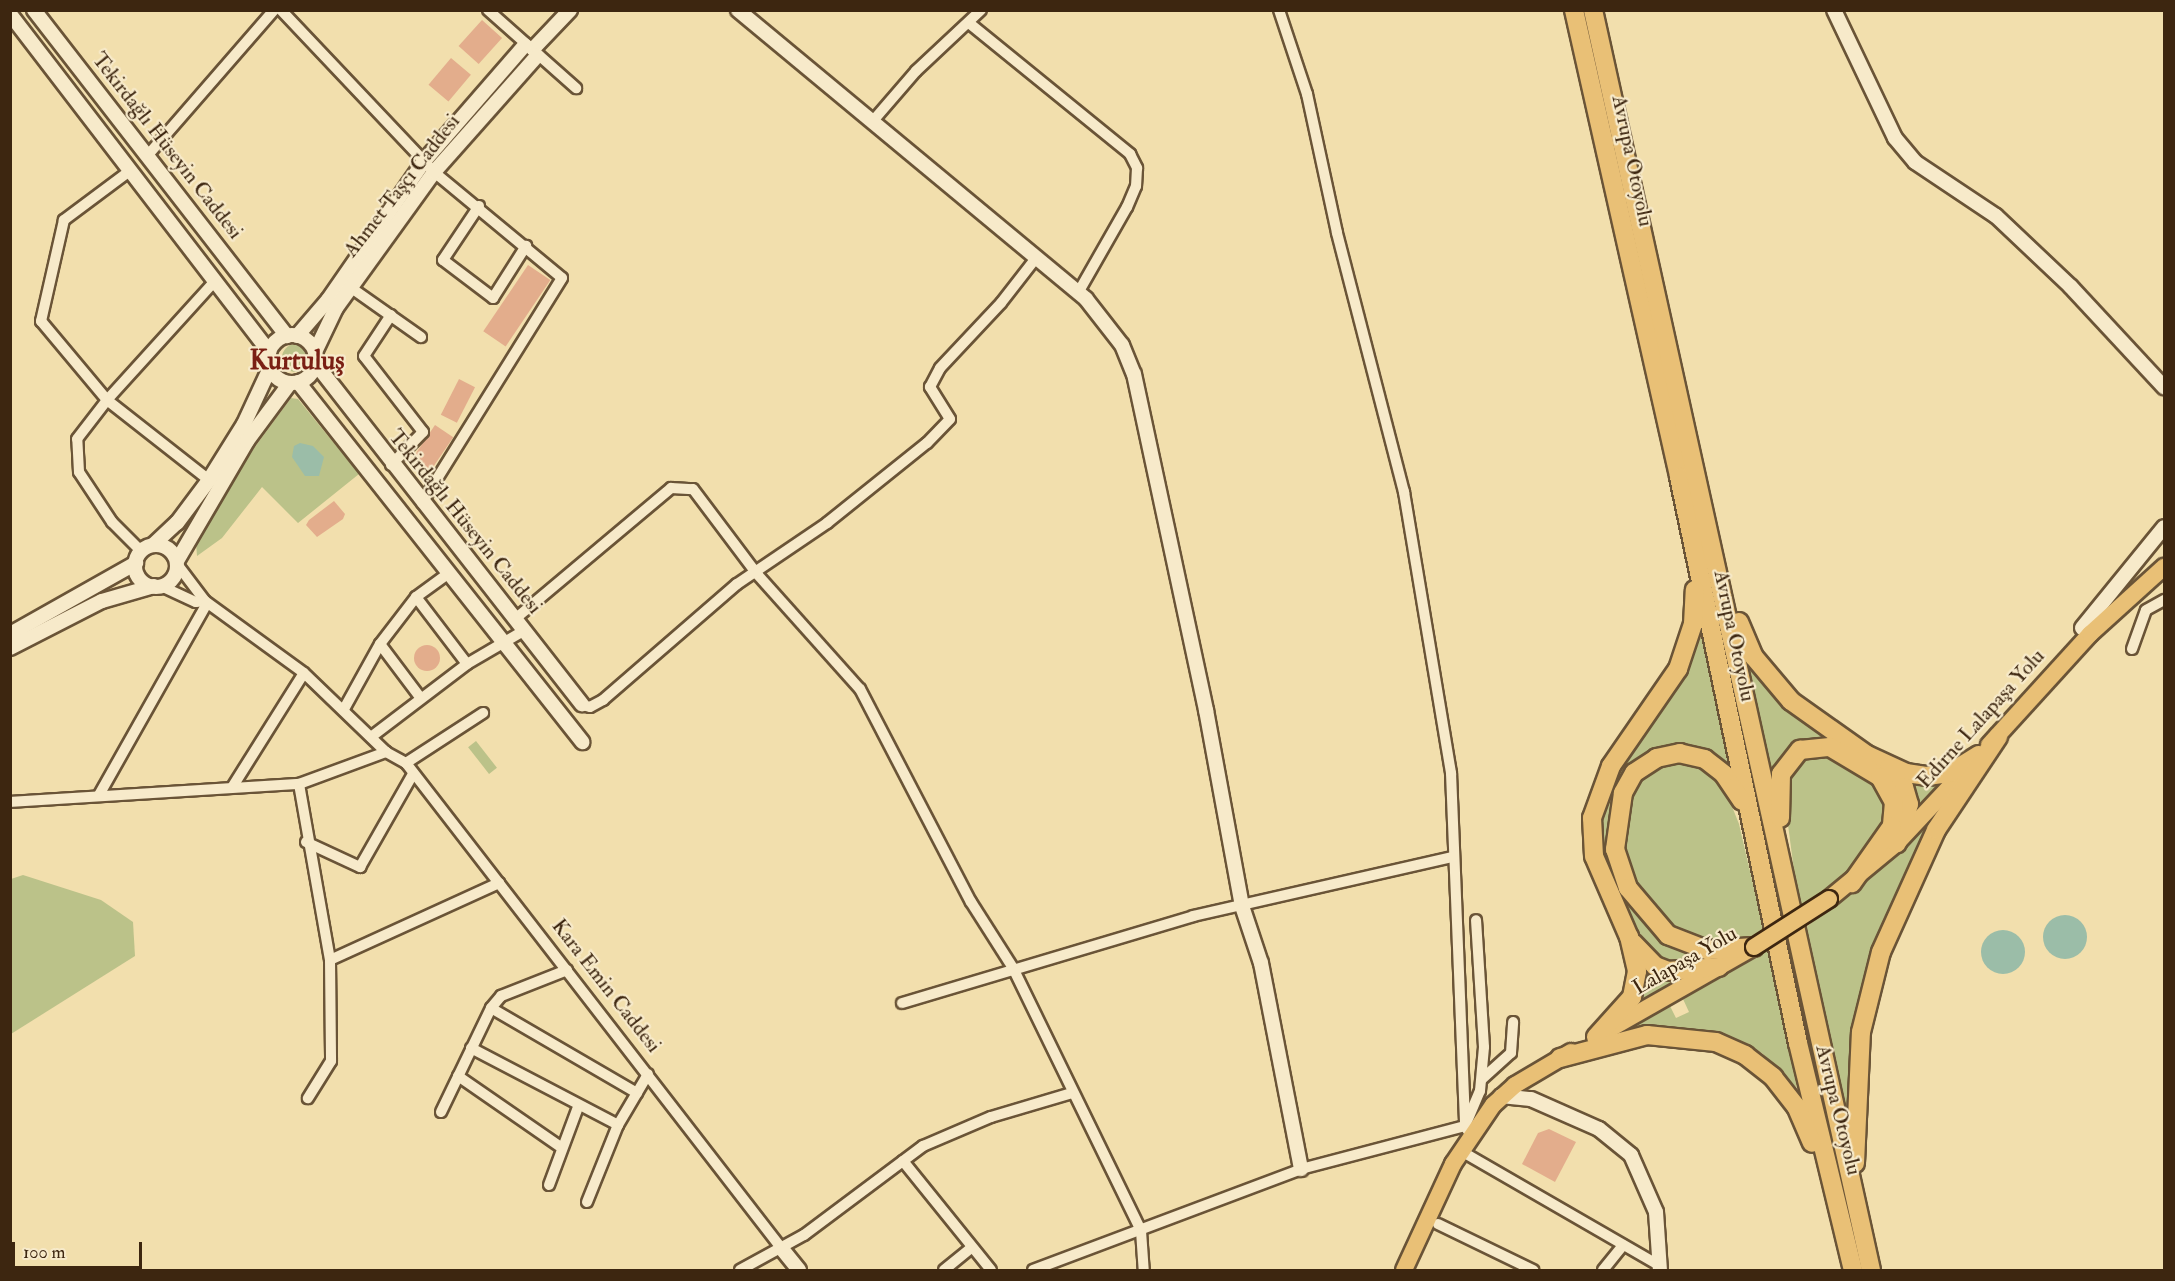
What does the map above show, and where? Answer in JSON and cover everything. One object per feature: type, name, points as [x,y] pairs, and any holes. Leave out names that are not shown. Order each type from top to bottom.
[{"type":"highway","name":"Avrupa Otoyolu","points":[[1574,10],[1695,555],[1749,811],[1853,1270]]},
{"type":"highway","name":"Avrupa Otoyolu","points":[[1593,10],[1724,594],[1871,1270]]},
{"type":"highway","points":[[1596,1037],[1635,990],[1636,964],[1629,937],[1594,856],[1592,818],[1611,766],[1678,669],[1693,624],[1695,555]]},
{"type":"highway","points":[[1724,594],[1754,657],[1776,685],[1823,727],[1885,765],[1917,775],[1940,775],[1978,755]]},
{"type":"highway","points":[[1854,1192],[1861,1032],[1881,952],[1936,830],[1998,737]]},
{"type":"highway","points":[[1779,855],[1778,795],[1784,766],[1800,750],[1830,747],[1880,777],[1894,802],[1887,837],[1852,883]]},
{"type":"highway","points":[[1749,811],[1715,765],[1693,755],[1668,755],[1647,762],[1629,782],[1616,818],[1616,849],[1628,888],[1668,935],[1707,950],[1754,947]]},
{"type":"highway","points":[[1885,765],[1908,795],[1908,815],[1897,843]]},
{"type":"highway","points":[[1629,937],[1661,968],[1719,968]]},
{"type":"highway","points":[[1560,1058],[1647,1035],[1697,1038],[1733,1048],[1773,1077],[1796,1106],[1836,1198]]},
{"type":"main road","name":"Tekirdağlı Hüseyin Caddesi","points":[[34,10],[292,336],[315,358],[391,465],[525,630],[582,705]]},
{"type":"main road","points":[[531,50],[570,10]]},
{"type":"main road","points":[[738,10],[1078,293],[1108,324],[1134,374],[1206,710],[1242,906],[1260,963],[1301,1169]]},
{"type":"main road","points":[[1834,10],[1894,138],[1915,162],[1996,216],[2071,287],[2164,387]]},
{"type":"main road","points":[[10,14],[269,352],[270,368],[244,424],[209,480],[177,523],[143,553],[10,634]]},
{"type":"main road","name":"Ahmet Taşçı Caddesi","points":[[269,352],[292,336],[328,300],[425,160],[531,50]]},
{"type":"main road","name":"Ahmet Taşçı Caddesi","points":[[294,383],[315,358],[350,287],[434,172],[531,50]]},
{"type":"main road","points":[[270,368],[294,383],[449,573],[501,644],[582,742]]},
{"type":"main road","points":[[10,648],[102,601],[157,586],[173,578],[177,562],[247,441],[294,383]]},
{"type":"main road","points":[[1978,755],[2164,527]]},
{"type":"main road","points":[[143,553],[165,547],[177,562]]},
{"type":"main road","points":[[143,553],[138,576],[157,586]]},
{"type":"main road","points":[[2082,628],[2164,555]]},
{"type":"main road","name":"Edirne Lalapaşa Yolu","points":[[1829,899],[1852,883],[1897,843],[1978,755],[1998,737],[2090,634],[2164,567]]},
{"type":"main road","name":"Lalapaşa Yolu","points":[[1501,1096],[1560,1058],[1754,947],[1829,899]]},
{"type":"main road","points":[[1404,1270],[1453,1164],[1501,1096],[1531,1099],[1599,1129],[1631,1155],[1656,1212],[1660,1268]]},
{"type":"main road","points":[[1416,1270],[1438,1224],[1469,1140]]},
{"type":"main road","name":"Kara Emin Caddesi","points":[[782,1249],[799,1270]]},
{"type":"street","points":[[148,155],[274,10]]},
{"type":"street","points":[[281,10],[434,172],[479,206],[562,278],[422,503]]},
{"type":"street","points":[[488,10],[576,88]]},
{"type":"street","points":[[872,122],[916,71],[981,10]]},
{"type":"street","points":[[1279,10],[1307,94],[1337,233],[1404,492],[1450,773],[1469,1140]]},
{"type":"street","points":[[969,23],[1130,154],[1137,168],[1136,186],[1127,207],[1078,293]]},
{"type":"street","points":[[131,170],[64,220],[41,321],[107,400],[209,480]]},
{"type":"street","points":[[479,206],[443,260],[493,298],[526,246]]},
{"type":"street","points":[[582,705],[590,708],[603,700],[737,584],[757,574],[927,443],[950,419],[930,387],[940,368],[1001,303],[1036,258]]},
{"type":"street","points":[[143,553],[112,522],[79,472],[77,439],[107,400],[216,280]]},
{"type":"street","points":[[350,287],[421,337]]},
{"type":"street","points":[[391,315],[364,356],[423,432],[391,465]]},
{"type":"street","points":[[515,619],[671,488],[682,485],[693,489],[757,574],[860,689],[971,902],[1013,968],[1141,1231],[1144,1270]]},
{"type":"street","points":[[177,562],[206,602]]},
{"type":"street","points":[[344,709],[380,644],[416,597],[449,573]]},
{"type":"street","points":[[157,586],[196,602],[206,602]]},
{"type":"street","points":[[416,597],[467,664]]},
{"type":"street","points":[[2132,649],[2146,610],[2164,600]]},
{"type":"street","points":[[99,795],[206,602]]},
{"type":"street","name":"Kara Emin Caddesi","points":[[206,602],[304,673],[344,709],[386,752],[406,763],[782,1249]]},
{"type":"street","points":[[372,737],[420,697],[467,664],[525,630]]},
{"type":"street","points":[[380,644],[420,697]]},
{"type":"street","points":[[233,786],[304,673]]},
{"type":"street","points":[[406,763],[483,713]]},
{"type":"street","points":[[10,802],[233,786],[299,784],[386,752]]},
{"type":"street","points":[[306,842],[360,867],[413,774]]},
{"type":"street","points":[[299,784],[306,842],[330,960],[331,1061],[308,1098]]},
{"type":"street","points":[[902,1003],[1013,968],[1242,906],[1453,857]]},
{"type":"street","points":[[330,960],[500,883]]},
{"type":"street","points":[[1469,1140],[1482,1079],[1484,1014],[1476,920]]},
{"type":"street","points":[[441,1112],[490,1008],[501,996],[567,970]]},
{"type":"street","points":[[490,1008],[637,1093]]},
{"type":"street","points":[[1482,1079],[1511,1053],[1513,1022]]},
{"type":"street","points":[[471,1048],[578,1107],[618,1125]]},
{"type":"street","points":[[586,1202],[618,1125],[648,1074]]},
{"type":"street","points":[[458,1076],[562,1148]]},
{"type":"street","points":[[740,1270],[782,1249],[903,1161],[952,1132],[1072,1093]]},
{"type":"street","points":[[549,1185],[578,1107]]},
{"type":"street","points":[[1033,1270],[1301,1169],[1469,1140],[1660,1268]]},
{"type":"street","points":[[903,1161],[991,1270]]},
{"type":"street","points":[[1438,1224],[1533,1270]]},
{"type":"street","points":[[1603,1270],[1623,1245]]},
{"type":"street","points":[[944,1270],[971,1248]]},
{"type":"green space","points":[[296,344],[306,348],[310,358],[306,368],[296,372],[286,368],[282,358],[286,348]]},
{"type":"green space","points":[[291,398],[298,399],[359,474],[298,523],[262,487],[222,538],[197,556],[196,543],[241,466]]},
{"type":"green space","points":[[1696,637],[1703,638],[1732,775],[1679,746],[1617,793],[1608,832],[1610,853],[1641,918],[1663,940],[1715,960],[1661,962],[1640,946],[1601,866],[1597,808]]},
{"type":"green space","points":[[1744,653],[1833,739],[1816,740],[1774,790]]},
{"type":"green space","points":[[476,741],[497,768],[489,774],[468,747]]},
{"type":"green space","points":[[1818,750],[1882,788],[1888,821],[1849,874],[1799,908],[1783,787],[1807,752]]},
{"type":"green space","points":[[1676,760],[1711,770],[1725,789],[1739,824],[1764,931],[1749,940],[1717,945],[1687,938],[1662,920],[1640,893],[1626,847],[1633,789],[1654,766]]},
{"type":"green space","points":[[1914,780],[1946,780],[1913,817],[1909,785]]},
{"type":"green space","points":[[1941,806],[1903,882],[1849,1118],[1845,1119],[1805,928],[1888,862]]},
{"type":"green space","points":[[23,875],[101,900],[133,922],[135,956],[11,1034],[11,879]]},
{"type":"green space","points":[[1768,950],[1797,1088],[1762,1053],[1711,1031],[1649,1027],[1616,1034],[1670,1006],[1676,1018],[1689,1012],[1683,999]]},
{"type":"green space","points":[[1641,966],[1687,976],[1631,1009]]},
{"type":"shaded area","points":[[300,443],[313,446],[324,457],[319,476],[305,476],[292,457],[294,446]]},
{"type":"shaded area","points":[[2065,915],[2080,922],[2087,937],[2080,952],[2065,959],[2050,952],[2043,937],[2050,922]]},
{"type":"shaded area","points":[[2003,930],[2018,937],[2025,952],[2018,967],[2003,974],[1988,967],[1981,952],[1988,937]]},
{"type":"building","points":[[482,20],[502,38],[479,64],[459,46]]},
{"type":"building","points":[[451,58],[471,75],[448,102],[429,85]]},
{"type":"building","points":[[528,265],[550,280],[506,346],[483,331]]},
{"type":"building","points":[[459,379],[475,387],[457,423],[441,415]]},
{"type":"building","points":[[435,425],[453,437],[430,472],[412,460]]},
{"type":"building","points":[[334,501],[345,514],[343,519],[317,537],[306,525],[309,520]]},
{"type":"building","points":[[427,645],[436,649],[440,658],[436,667],[427,671],[418,667],[414,658],[418,649]]},
{"type":"building","points":[[1549,1129],[1576,1142],[1555,1182],[1522,1164],[1538,1133]]},
{"type":"district","name":"Kurtuluş","points":[[297,361]]}]
